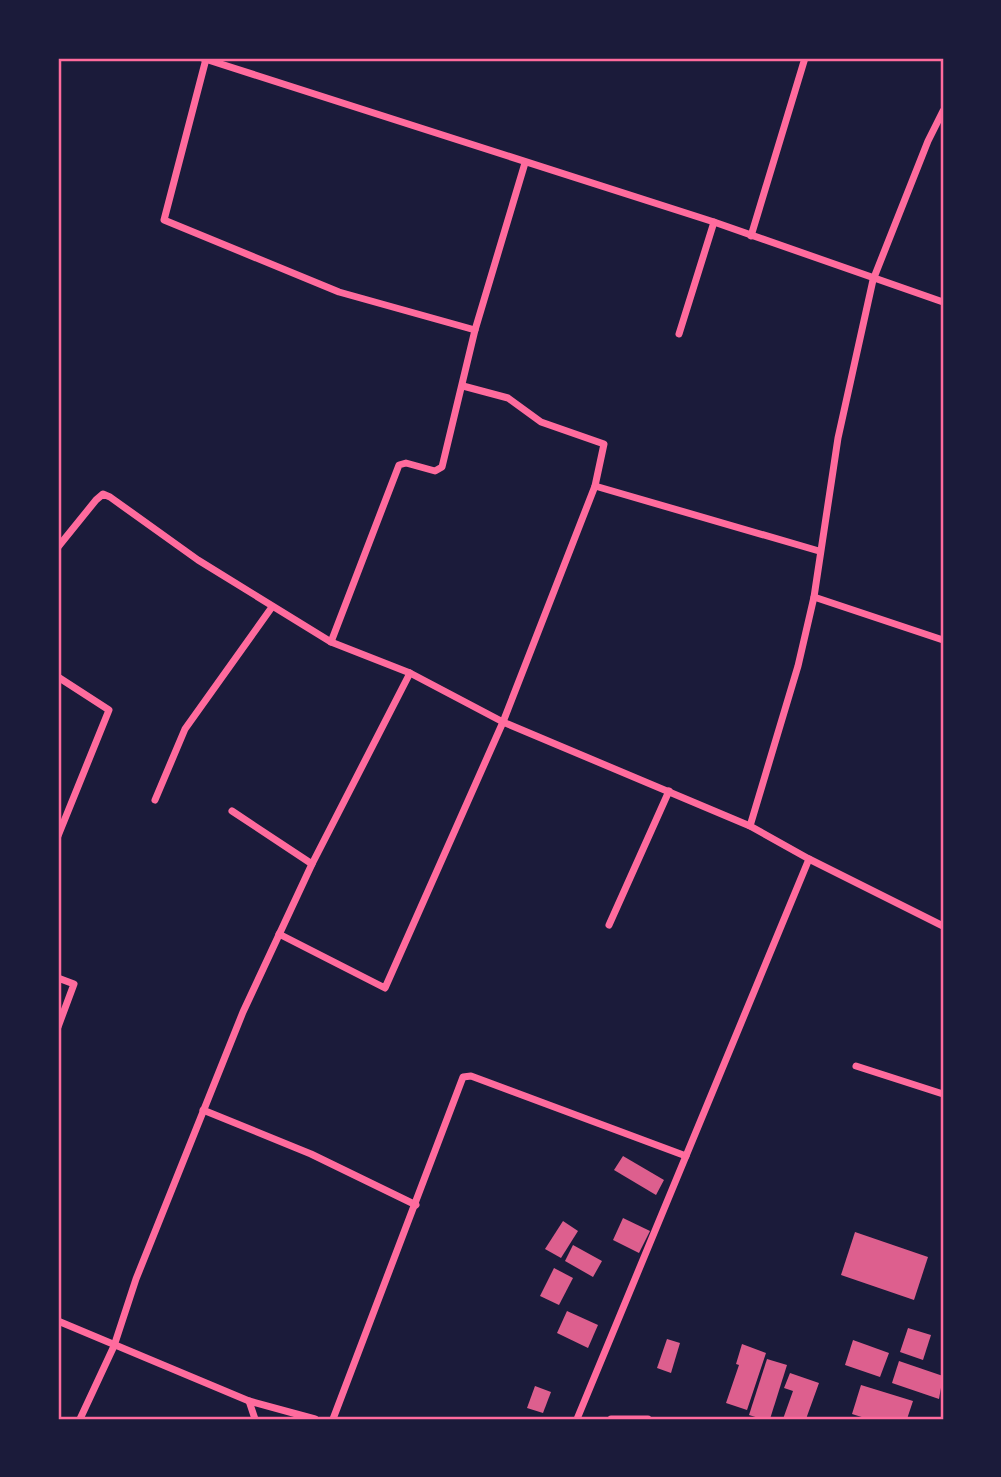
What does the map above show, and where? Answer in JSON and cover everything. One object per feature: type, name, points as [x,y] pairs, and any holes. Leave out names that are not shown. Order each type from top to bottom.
[{"type":"street","points":[[475,330],[339,292],[164,220],[204,58],[714,222],[943,302]]},
{"type":"street","points":[[751,236],[805,58]]},
{"type":"street","points":[[751,826],[798,666],[814,597],[838,438],[873,279],[928,141],[943,111]]},
{"type":"street","points":[[331,642],[399,465],[406,463],[435,471],[442,467],[475,330],[525,163]]},
{"type":"street","points":[[679,334],[714,222]]},
{"type":"street","points":[[279,934],[385,988],[503,722],[595,486],[604,444],[541,422],[508,398],[463,386]]},
{"type":"street","points":[[595,486],[819,551]]},
{"type":"street","points":[[58,547],[103,494],[272,607],[331,642],[410,674],[503,722],[751,826],[808,859],[943,926]]},
{"type":"street","points":[[814,597],[943,640]]},
{"type":"street","points":[[155,800],[185,729],[272,607]]},
{"type":"street","points":[[80,1419],[114,1346],[136,1279],[203,1110],[279,934],[410,674]]},
{"type":"street","points":[[58,677],[109,710],[58,836]]},
{"type":"street","points":[[609,925],[669,791]]},
{"type":"street","points":[[232,811],[312,864]]},
{"type":"street","points":[[577,1419],[808,859]]},
{"type":"street","points":[[58,978],[74,985],[58,1027]]},
{"type":"street","points":[[856,1066],[943,1094]]},
{"type":"street","points":[[333,1419],[461,1082],[467,1075],[686,1157]]},
{"type":"street","points":[[203,1110],[311,1154],[416,1205]]},
{"type":"street","points":[[58,1321],[249,1401],[315,1419]]},
{"type":"street","points":[[249,1401],[255,1419]]},
{"type":"street","points":[[611,1419],[648,1419]]},
{"type":"building","points":[[623,1156],[664,1180],[656,1195],[614,1170]]},
{"type":"building","points":[[623,1218],[650,1231],[639,1253],[613,1240]]},
{"type":"building","points":[[563,1221],[578,1231],[561,1258],[545,1249]]},
{"type":"building","points":[[855,1232],[928,1257],[914,1300],[841,1275]]},
{"type":"building","points":[[573,1245],[602,1261],[593,1277],[565,1261]]},
{"type":"building","points":[[554,1268],[573,1278],[559,1305],[540,1296]]},
{"type":"building","points":[[567,1311],[598,1325],[588,1348],[557,1333]]},
{"type":"building","points":[[908,1328],[931,1335],[923,1360],[900,1352]]},
{"type":"building","points":[[667,1339],[680,1343],[671,1373],[657,1368]]},
{"type":"building","points":[[853,1340],[889,1353],[880,1377],[845,1365]]},
{"type":"building","points":[[742,1344],[766,1353],[747,1410],[726,1403],[739,1365],[736,1364]]},
{"type":"building","points":[[767,1359],[787,1365],[770,1419],[762,1419],[749,1415]]},
{"type":"building","points":[[899,1361],[943,1376],[939,1399],[892,1383]]},
{"type":"building","points":[[790,1373],[819,1383],[806,1419],[783,1419],[793,1391],[784,1388]]},
{"type":"building","points":[[861,1385],[913,1401],[907,1419],[868,1419],[852,1414]]},
{"type":"building","points":[[535,1386],[551,1392],[543,1413],[527,1408]]}]
